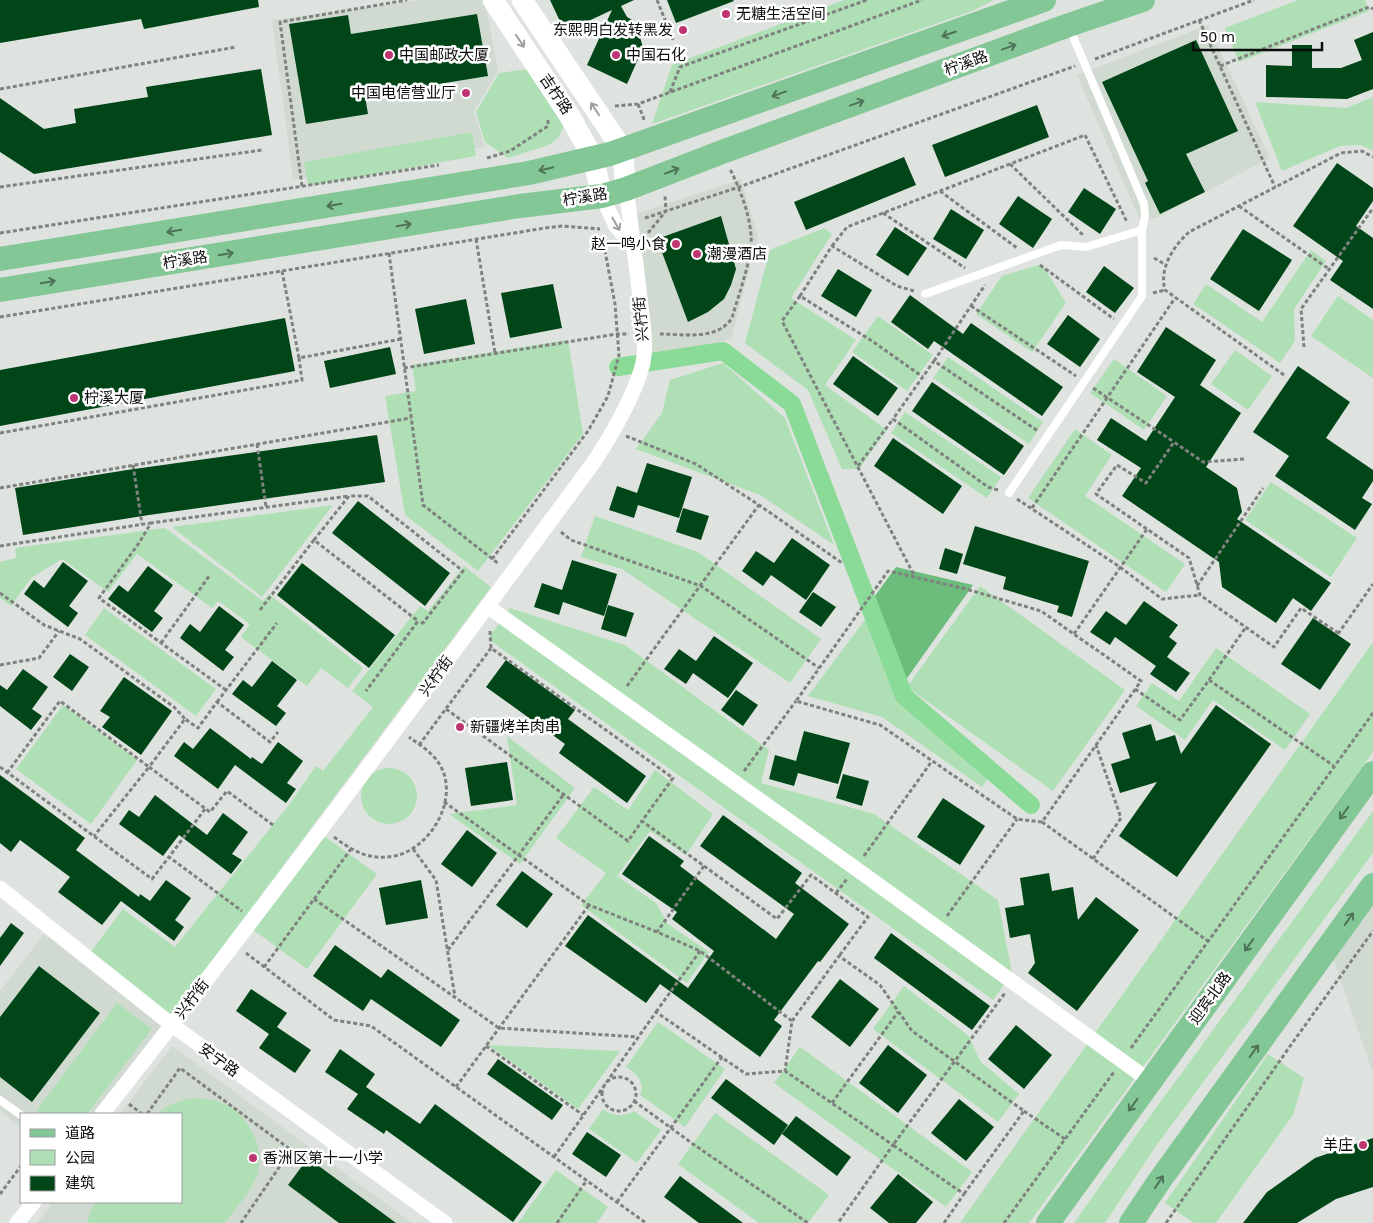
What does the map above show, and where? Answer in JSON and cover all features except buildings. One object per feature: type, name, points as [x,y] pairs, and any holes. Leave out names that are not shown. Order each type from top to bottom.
[{"type":"main road","name":"吉柠路","points":[[493,0],[571,118],[593,158],[602,196]]},
{"type":"main road","points":[[522,0],[622,149],[626,189]]},
{"type":"main road","name":"柠溪路","points":[[0,259],[530,174],[622,149],[1044,0]]},
{"type":"main road","name":"柠溪路","points":[[0,290],[520,206],[602,196],[626,189],[1069,25],[1143,0]]},
{"type":"main road","points":[[815,81],[828,114]]},
{"type":"main road","points":[[368,200],[375,230]]},
{"type":"main road","name":"迎宾北路","points":[[1048,1223],[1373,773]]},
{"type":"main road","points":[[1132,1223],[1166,1172],[1373,885]]},
{"type":"street","name":"兴柠街","points":[[103,1113],[234,944],[397,728],[594,462],[614,430],[630,396],[642,363],[644,334],[635,249],[626,189]]},
{"type":"street","points":[[602,196],[608,228],[635,249]]},
{"type":"street","points":[[488,606],[1150,1081]]},
{"type":"street","name":"安宁路","points":[[0,888],[172,1025],[445,1223]]},
{"type":"street","points":[[17,1223],[33,1203]]},
{"type":"lane","points":[[1009,493],[1142,296],[1144,204],[1069,25]]},
{"type":"lane","points":[[925,294],[1061,246],[1086,247],[1142,230]]},
{"type":"lane","points":[[0,1100],[20,1114]]},
{"type":"path","points":[[302,186],[280,22],[407,0]]},
{"type":"path","points":[[657,0],[674,42]]},
{"type":"path","points":[[670,93],[680,67],[867,0]]},
{"type":"path","points":[[610,107],[638,104],[922,0]]},
{"type":"path","points":[[631,223],[739,188],[1254,0]]},
{"type":"path","points":[[1220,66],[1369,7],[1373,9]]},
{"type":"path","points":[[1199,20],[1275,187]]},
{"type":"path","points":[[0,89],[236,47]]},
{"type":"path","points":[[478,159],[510,151],[532,138],[548,126],[548,115]]},
{"type":"path","points":[[916,578],[782,321],[846,227],[1086,135],[1132,233]]},
{"type":"path","points":[[0,187],[262,150]]},
{"type":"path","points":[[1284,375],[1165,290],[1163,282],[1169,257],[1189,232],[1341,153],[1362,151],[1373,157]]},
{"type":"path","points":[[1010,164],[1093,245]]},
{"type":"path","points":[[0,233],[439,165]]},
{"type":"path","points":[[1238,206],[1329,269]]},
{"type":"path","points":[[1304,347],[1301,309],[1373,208]]},
{"type":"path","points":[[882,213],[976,276]]},
{"type":"path","points":[[0,317],[563,226],[608,228],[619,355],[608,396],[588,431],[492,559]]},
{"type":"path","points":[[476,239],[495,353]]},
{"type":"path","points":[[832,246],[897,286],[925,294]]},
{"type":"path","points":[[389,253],[423,505],[511,574]]},
{"type":"path","points":[[858,466],[923,377],[996,269]]},
{"type":"path","points":[[0,433],[302,380],[282,271]]},
{"type":"path","points":[[800,296],[872,341],[923,377]]},
{"type":"path","points":[[1032,508],[1175,298]]},
{"type":"path","points":[[299,358],[400,339]]},
{"type":"path","points":[[934,361],[1047,437]]},
{"type":"path","points":[[0,488],[411,418]]},
{"type":"path","points":[[892,420],[988,487],[1009,493],[1032,508],[1162,598],[1200,595]]},
{"type":"path","points":[[614,430],[696,464],[842,563]]},
{"type":"path","points":[[1244,459],[1203,462],[1174,442],[1146,483],[1116,465],[1096,494],[1189,558],[1200,595],[1274,647],[1301,608],[1338,634],[1373,584]]},
{"type":"path","points":[[257,444],[266,507]]},
{"type":"path","points":[[133,465],[142,524]]},
{"type":"path","points":[[1197,586],[1263,488]]},
{"type":"path","points":[[260,610],[349,496]]},
{"type":"path","points":[[0,546],[266,507],[349,496],[368,496],[463,571],[423,623],[418,622],[314,540]]},
{"type":"path","points":[[618,699],[759,505]]},
{"type":"path","points":[[151,523],[139,543],[98,598],[226,690]]},
{"type":"path","points":[[549,523],[571,540],[701,586],[819,668]]},
{"type":"path","points":[[1074,634],[1146,529]]},
{"type":"path","points":[[735,783],[888,571],[966,589],[1041,611],[1141,681],[1042,822]]},
{"type":"path","points":[[161,643],[210,575]]},
{"type":"path","points":[[0,593],[44,625],[80,639],[174,707],[185,719],[198,728],[277,623]]},
{"type":"path","points":[[420,745],[491,648],[488,606]]},
{"type":"path","points":[[366,691],[418,622]]},
{"type":"path","points":[[1135,689],[1180,720],[1246,627]]},
{"type":"path","points":[[0,665],[40,658],[59,631]]},
{"type":"path","points":[[446,709],[628,841],[673,778],[491,648]]},
{"type":"path","points":[[1208,680],[1334,766]]},
{"type":"path","points":[[7,773],[60,701],[210,812],[226,791],[272,825]]},
{"type":"path","points":[[796,701],[880,725],[1018,820],[1042,822],[1208,941]]},
{"type":"path","points":[[217,702],[270,742],[278,732]]},
{"type":"path","points":[[1004,1223],[1373,713]]},
{"type":"path","points":[[94,836],[185,719]]},
{"type":"path","points":[[322,828],[351,849],[362,854],[387,858],[413,850],[433,829],[441,814],[444,802],[446,787],[444,774],[430,753],[397,728]]},
{"type":"path","points":[[1093,859],[1121,818],[1096,745]]},
{"type":"path","points":[[836,893],[932,761]]},
{"type":"path","points":[[0,768],[152,879],[205,808]]},
{"type":"path","points":[[448,950],[564,794]]},
{"type":"path","points":[[444,802],[589,905],[700,951],[792,1021]]},
{"type":"path","points":[[938,928],[1018,820]]},
{"type":"path","points":[[642,821],[777,919],[811,875],[868,917],[792,1021],[785,1071]]},
{"type":"path","points":[[264,967],[351,849]]},
{"type":"path","points":[[413,850],[436,880],[455,998]]},
{"type":"path","points":[[169,857],[252,919]]},
{"type":"path","points":[[657,932],[704,866]]},
{"type":"path","points":[[314,899],[499,1028],[638,1037]]},
{"type":"path","points":[[456,1087],[589,905]]},
{"type":"path","points":[[1166,1223],[1373,931]]},
{"type":"path","points":[[234,944],[334,1020],[371,1026],[646,1223]]},
{"type":"path","points":[[554,1157],[700,951]]},
{"type":"path","points":[[839,956],[880,985],[912,1031],[1065,1139]]},
{"type":"path","points":[[838,1223],[954,1061],[1013,983]]},
{"type":"path","points":[[656,1012],[746,1074],[785,1071],[964,1194]]},
{"type":"path","points":[[832,1103],[898,1012]]},
{"type":"path","points":[[486,1046],[583,1115]]},
{"type":"path","points":[[617,1202],[722,1057]]},
{"type":"path","points":[[148,1113],[180,1068],[292,1150],[241,1223]]},
{"type":"path","points":[[613,1078],[624,1078],[633,1084],[636,1090],[634,1101],[627,1109],[612,1109],[604,1102],[602,1097],[604,1086],[613,1078]]},
{"type":"path","points":[[634,1101],[808,1223]]},
{"type":"path","points":[[944,1223],[1024,1111]]},
{"type":"path","points":[[0,1194],[20,1167]]},
{"type":"path","points":[[557,1223],[587,1180]]},
{"type":"shaded area","points":[[421,0],[485,0],[498,71],[474,111],[485,147],[293,179],[272,20]]},
{"type":"shaded area","points":[[1208,25],[1270,158],[1156,218],[1139,218],[1077,75]]},
{"type":"shaded area","points":[[741,179],[758,236],[731,339],[658,357],[648,348],[636,214]]},
{"type":"shaded area","points":[[1373,887],[1373,1073],[1329,947]]},
{"type":"shaded area","points":[[44,934],[162,1026],[94,1113],[20,1113],[20,1126],[0,1111],[0,991]]},
{"type":"shaded area","name":"香洲区第十一小学","points":[[172,1046],[412,1223],[37,1223],[52,1203],[182,1203],[182,1113],[121,1113]]},
{"type":"green space","points":[[844,0],[994,0],[972,11],[652,124],[672,65]]},
{"type":"green space","points":[[1298,0],[1365,0],[1369,11],[1239,62],[1225,28]]},
{"type":"green space","points":[[529,69],[564,125],[559,137],[549,145],[508,158],[485,142],[476,112],[499,73]]},
{"type":"green space","points":[[1373,97],[1373,151],[1361,145],[1340,146],[1282,171],[1255,102],[1346,108]]},
{"type":"green space","points":[[472,132],[476,156],[308,186],[304,162]]},
{"type":"green space","points":[[824,228],[832,234],[791,298],[856,340],[825,385],[887,430],[859,469],[842,469],[808,390],[745,343],[770,250]]},
{"type":"green space","points":[[1311,250],[1326,261],[1294,309],[1295,341],[1280,363],[1193,304],[1206,284],[1262,322]]},
{"type":"green space","points":[[1042,264],[1066,303],[1032,352],[976,314],[1002,276]]},
{"type":"green space","points":[[1338,296],[1373,320],[1373,378],[1311,336]]},
{"type":"green space","points":[[878,316],[933,355],[907,391],[852,352]]},
{"type":"green space","points":[[568,340],[583,434],[478,571],[405,515],[385,396],[416,391],[412,365]]},
{"type":"green space","points":[[1235,350],[1272,376],[1248,410],[1211,384]]},
{"type":"green space","points":[[948,357],[1043,422],[1029,444],[933,378]]},
{"type":"green space","points":[[1114,359],[1167,396],[1144,430],[1090,393]]},
{"type":"green space","points":[[723,363],[785,418],[834,545],[760,495],[636,449],[662,413],[670,380]]},
{"type":"green space","points":[[905,412],[1001,477],[987,498],[891,433]]},
{"type":"green space","points":[[1075,429],[1112,455],[1085,496],[1185,564],[1166,592],[1028,498]]},
{"type":"green space","points":[[1271,482],[1357,538],[1331,577],[1245,520]]},
{"type":"green space","points":[[333,505],[262,597],[172,527]]},
{"type":"green space","points":[[595,516],[698,552],[821,639],[790,683],[622,569],[581,557]]},
{"type":"green space","points":[[165,528],[263,601],[269,594],[363,668],[348,688],[321,668],[307,686],[241,637],[250,624],[218,601],[212,608],[137,554],[108,592],[62,559],[31,578],[11,606],[0,598],[0,562],[16,558],[15,548]]},
{"type":"green space","points":[[464,566],[491,587],[170,1017],[89,954],[123,909],[175,947],[288,806],[316,766],[323,771],[373,707],[352,691],[420,606],[428,611]]},
{"type":"green space","points":[[896,567],[973,585],[905,681],[872,600]]},
{"type":"green space","points":[[980,586],[1125,690],[1053,791],[907,687]]},
{"type":"green space","points":[[104,608],[216,689],[196,716],[85,635]]},
{"type":"green space","points":[[510,608],[625,645],[769,750],[761,783],[874,814],[998,900],[1012,973],[993,1000],[488,639]]},
{"type":"green space","points":[[867,617],[896,700],[988,778],[982,787],[882,717],[808,696]]},
{"type":"green space","points":[[1373,642],[1373,752],[1029,1223],[960,1223]]},
{"type":"green space","points":[[1216,648],[1310,714],[1285,750],[1213,700],[1185,740],[1136,706],[1152,683],[1179,701]]},
{"type":"green space","points":[[63,705],[137,760],[91,824],[16,769]]},
{"type":"green space","points":[[507,736],[575,788],[520,864],[449,814],[517,805]]},
{"type":"green space","points":[[383,768],[395,768],[405,772],[413,780],[417,796],[413,812],[405,820],[395,824],[383,824],[373,820],[365,812],[361,802],[361,790],[365,780],[373,772]]},
{"type":"green space","points":[[655,770],[713,814],[686,855],[650,831],[617,876],[656,903],[668,924],[709,952],[687,983],[581,905],[606,873],[556,838],[594,787],[628,810]]},
{"type":"green space","points":[[1373,811],[1373,853],[1156,1146],[1105,1223],[1074,1223],[1137,1134]]},
{"type":"green space","points":[[321,834],[377,874],[307,969],[252,929]]},
{"type":"green space","points":[[904,986],[969,1036],[980,1061],[1019,1094],[998,1122],[873,1029]]},
{"type":"green space","points":[[117,1003],[152,1029],[88,1113],[41,1113],[37,1110]]},
{"type":"green space","points":[[658,1022],[725,1069],[685,1127],[640,1095],[642,1091],[641,1082],[626,1067]]},
{"type":"green space","points":[[488,1045],[620,1051],[578,1109]]},
{"type":"green space","points":[[800,1047],[972,1172],[946,1207],[774,1083]]},
{"type":"green space","points":[[1268,1054],[1304,1078],[1293,1115],[1216,1223],[1194,1223],[1165,1203]]},
{"type":"green space","points":[[206,1099],[224,1104],[233,1109],[246,1122],[258,1147],[259,1166],[255,1181],[225,1223],[87,1223],[95,1203],[182,1203],[182,1113],[158,1113],[175,1103],[185,1100]]},
{"type":"green space","points":[[603,1109],[618,1115],[626,1115],[634,1111],[661,1130],[637,1163],[589,1129]]},
{"type":"green space","points":[[715,1113],[829,1195],[808,1223],[759,1223],[678,1164]]},
{"type":"green space","points":[[556,1170],[608,1207],[597,1223],[518,1223]]},
{"type":"waterway","points":[[618,367],[723,351],[792,404],[904,696],[1031,805]]},
{"type":"place","name":"无糖生活空间","points":[[726,14]]},
{"type":"place","name":"东熙明白发转黑发","points":[[683,30]]},
{"type":"place","name":"中国邮政大厦","points":[[389,55]]},
{"type":"place","name":"中国石化","points":[[616,55]]},
{"type":"place","name":"中国电信营业厅","points":[[466,93]]},
{"type":"place","name":"赵一鸣小食","points":[[676,244]]},
{"type":"place","name":"潮漫酒店","points":[[697,254]]},
{"type":"place","name":"柠溪大厦","points":[[74,398]]},
{"type":"place","name":"新疆烤羊肉串","points":[[460,727]]},
{"type":"place","name":"羊庄","points":[[1363,1145]]},
{"type":"place","name":"香洲区第十一小学","points":[[253,1158]]}]
